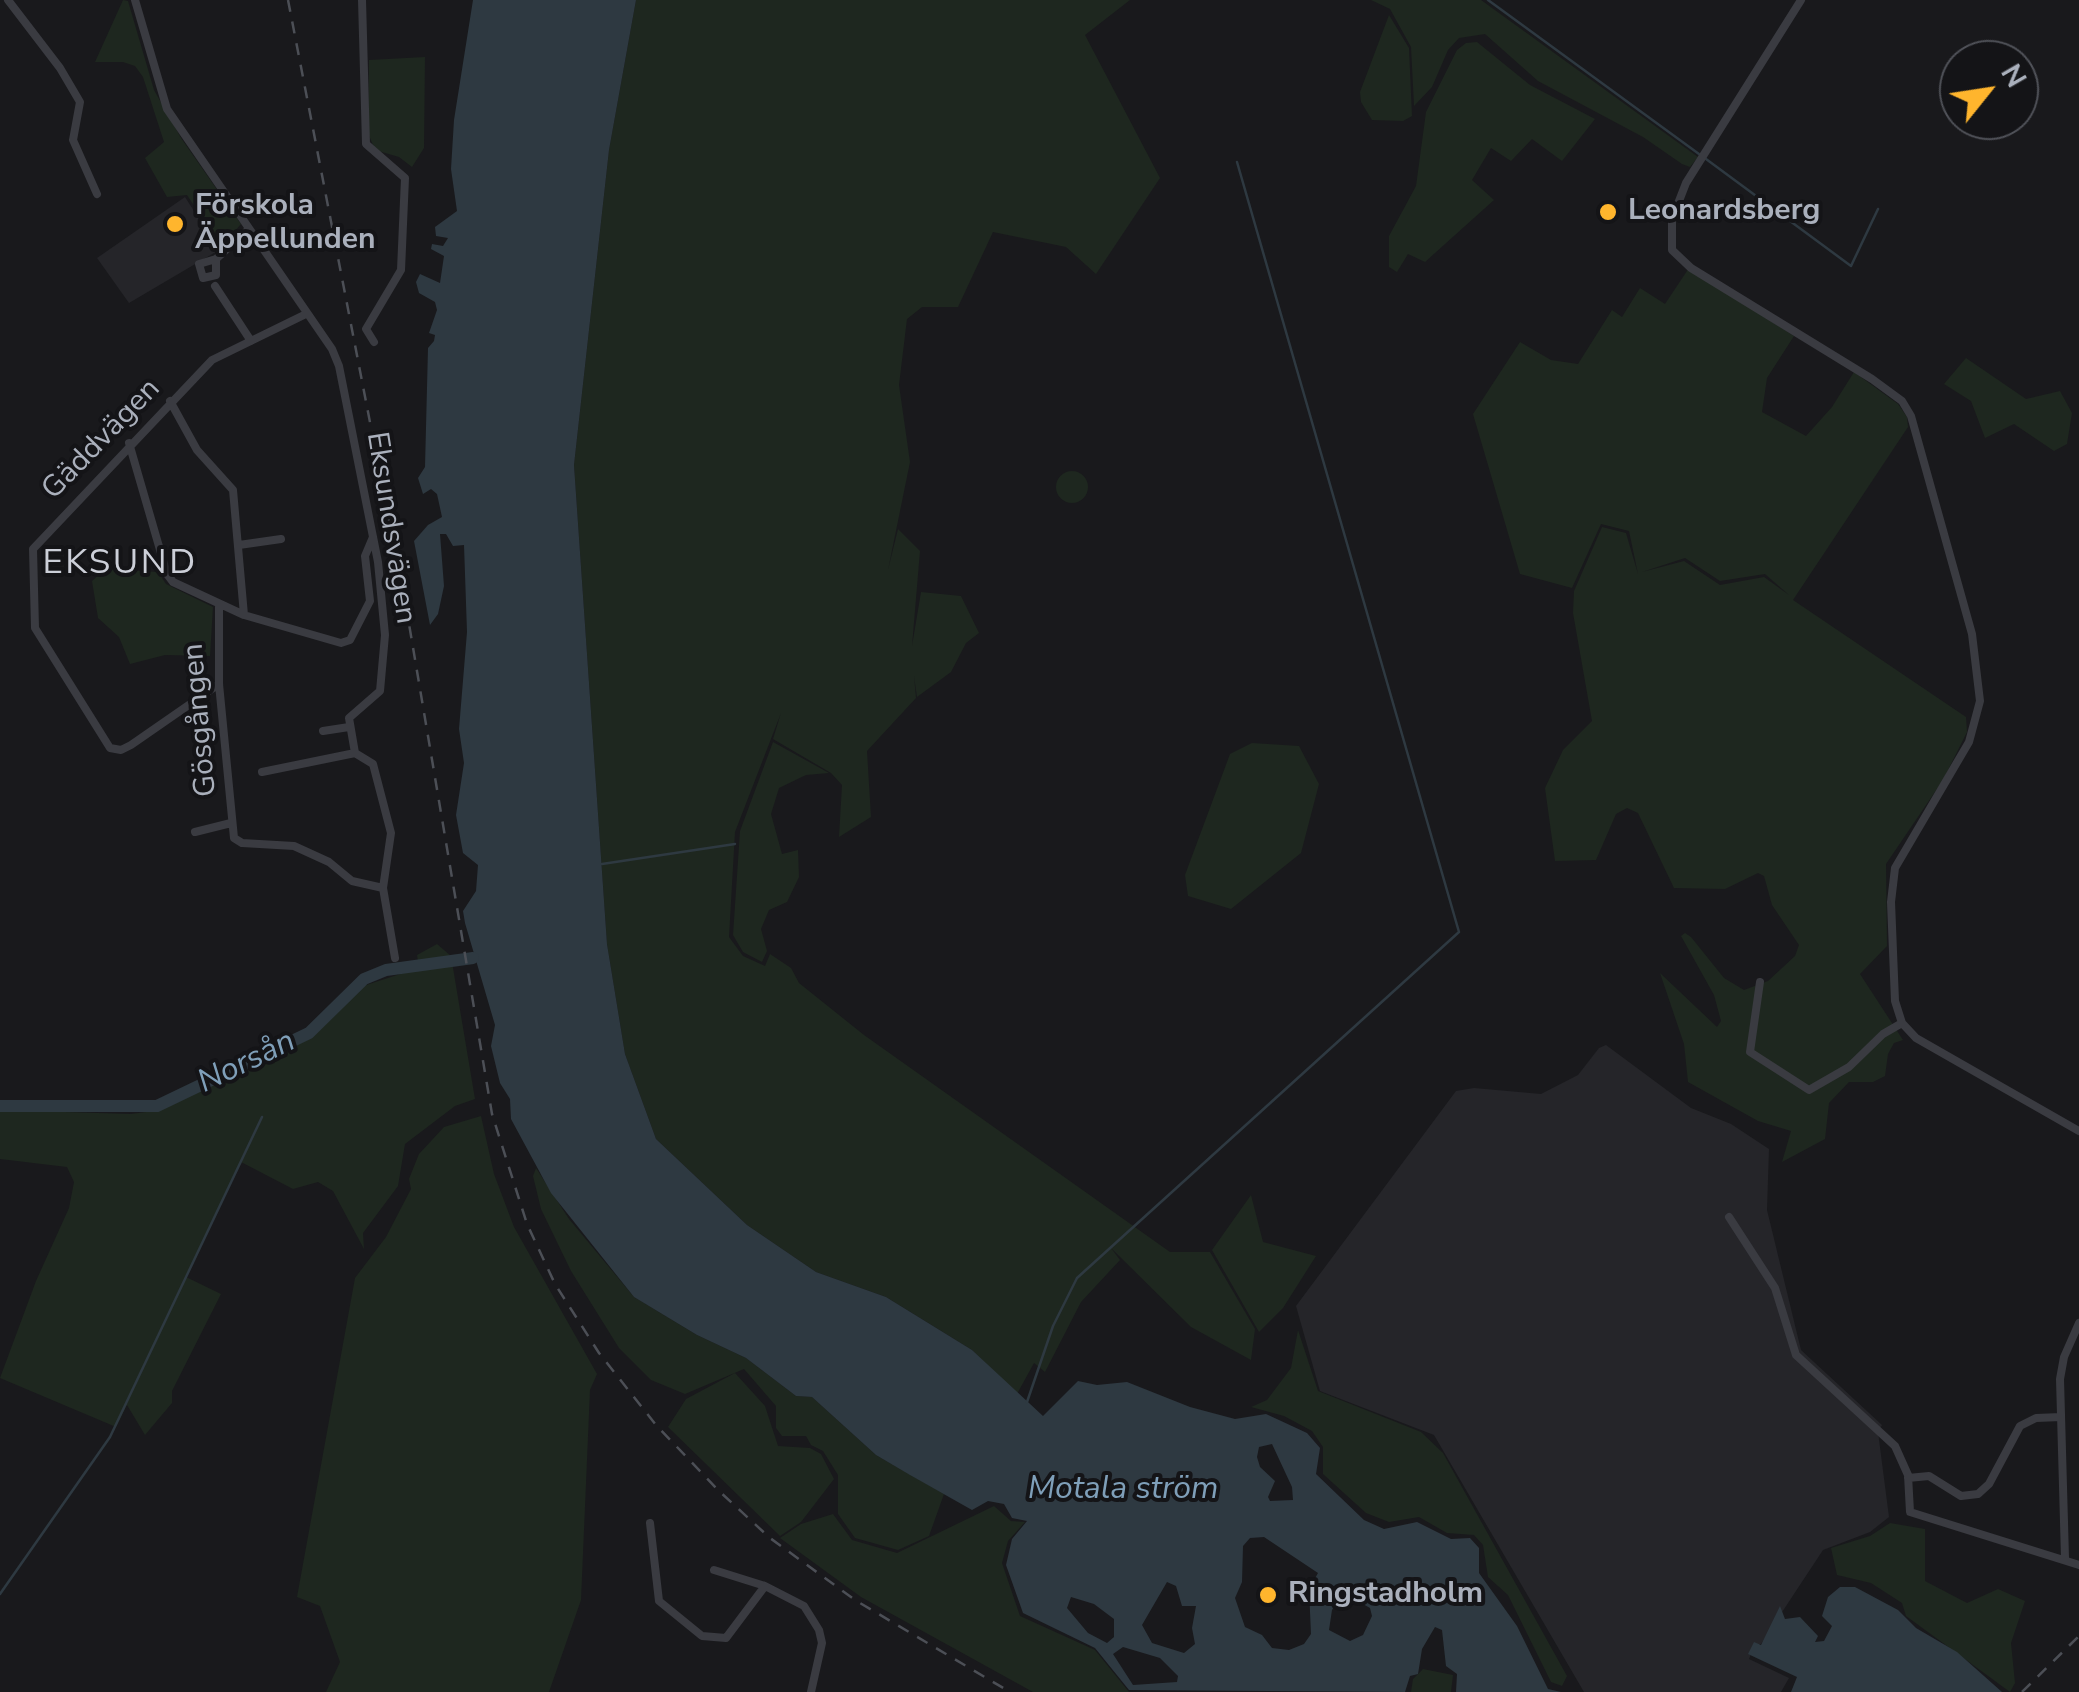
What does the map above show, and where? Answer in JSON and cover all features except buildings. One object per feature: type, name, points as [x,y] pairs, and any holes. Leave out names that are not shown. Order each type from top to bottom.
[{"type":"street","points":[[8,0],[60,68],[80,102],[73,140],[97,194]]},
{"type":"street","name":"Eksundsvägen","points":[[135,0],[167,108],[339,366],[383,596],[380,691],[349,718],[350,727]]},
{"type":"street","points":[[362,0],[366,144],[405,178],[401,270],[366,329],[374,342]]},
{"type":"street","points":[[1801,0],[1686,183],[1672,219],[1672,250],[1691,268],[1902,401],[1911,416],[1974,649],[1980,701],[1969,742],[1895,868],[1891,902],[1893,977],[1902,1023],[1916,1038],[2079,1131]]},
{"type":"street","points":[[216,259],[248,229]]},
{"type":"street","points":[[215,286],[251,341]]},
{"type":"street","name":"Gäddvägen","points":[[219,684],[195,696],[153,732],[115,751],[35,628],[34,549],[129,443],[212,360],[306,314]]},
{"type":"street","points":[[170,401],[196,450],[233,490],[244,615]]},
{"type":"street","points":[[129,443],[163,565],[174,582],[219,606],[335,642],[350,640],[370,601],[365,556],[373,537]]},
{"type":"street","points":[[239,545],[281,539]]},
{"type":"street","name":"Gösgången","points":[[219,606],[219,684],[231,827]]},
{"type":"street","points":[[323,731],[350,727],[355,753]]},
{"type":"street","points":[[262,772],[355,753],[373,764],[391,833],[383,888],[394,958]]},
{"type":"street","points":[[194,832],[231,827],[237,842],[294,846],[328,862],[352,882],[383,888]]},
{"type":"street","points":[[1760,982],[1750,1052],[1807,1093],[1849,1067],[1883,1034],[1902,1023]]},
{"type":"street","points":[[1729,1217],[1775,1288],[1796,1355],[1896,1446],[1908,1478],[1910,1512],[2079,1564]]},
{"type":"street","points":[[2065,1558],[2061,1416],[2064,1357],[2079,1323]]},
{"type":"street","points":[[1908,1478],[1929,1476],[1961,1496],[1978,1494],[1989,1484],[2020,1426],[2036,1418],[2061,1416]]},
{"type":"street","points":[[650,1523],[660,1601],[702,1636],[726,1638],[764,1586]]},
{"type":"street","points":[[714,1570],[764,1586],[804,1606],[822,1643],[811,1692]]},
{"type":"shaded area","points":[[123,0],[128,1],[154,90],[181,138],[241,224],[229,238],[214,236],[187,195],[167,197],[145,158],[164,142],[143,77],[135,66],[95,62]]},
{"type":"shaded area","points":[[636,0],[1130,0],[1085,35],[1160,178],[1096,274],[1066,247],[993,232],[958,307],[922,307],[907,319],[899,385],[910,462],[888,570],[898,529],[920,551],[912,646],[921,592],[961,596],[979,633],[966,643],[951,672],[917,697],[914,676],[916,698],[867,751],[871,817],[839,837],[842,785],[831,773],[773,739],[781,713],[735,832],[729,937],[743,956],[765,966],[770,954],[791,968],[799,983],[864,1035],[1170,1252],[1210,1252],[1255,1329],[1251,1360],[1191,1327],[1111,1248],[1120,1260],[1081,1302],[1045,1372],[1034,1363],[1017,1394],[972,1350],[886,1297],[816,1272],[747,1225],[656,1139],[625,1054],[607,944],[574,465],[609,150]]},
{"type":"shaded area","points":[[1371,0],[1481,0],[1698,157],[1690,167],[1682,164],[1643,137],[1538,81],[1485,34],[1459,38],[1448,50],[1432,87],[1414,106],[1411,47],[1390,9]]},
{"type":"shaded area","points":[[1389,15],[1409,48],[1412,116],[1403,121],[1372,120],[1361,102],[1360,92]]},
{"type":"shaded area","points":[[1477,42],[1530,85],[1595,119],[1562,161],[1532,139],[1511,161],[1491,148],[1472,180],[1494,200],[1425,262],[1408,254],[1397,272],[1389,267],[1389,236],[1416,186],[1426,112],[1457,50],[1466,43]]},
{"type":"shaded area","points":[[425,57],[424,148],[412,167],[399,157],[375,150],[368,133],[369,60]]},
{"type":"shaded area","name":"Förskola Äppellunden","points":[[185,197],[219,250],[129,303],[97,258]]},
{"type":"shaded area","points":[[1689,268],[1794,336],[1767,378],[1762,412],[1806,436],[1832,407],[1854,372],[1898,404],[1907,417],[1908,427],[1793,600],[1966,717],[1967,732],[1943,780],[1886,864],[1887,946],[1860,974],[1903,1040],[1894,1043],[1888,1054],[1885,1076],[1873,1082],[1849,1082],[1829,1103],[1825,1139],[1782,1162],[1791,1131],[1758,1121],[1688,1082],[1684,1044],[1660,973],[1717,1027],[1721,1021],[1714,995],[1681,936],[1685,933],[1691,937],[1724,978],[1744,990],[1768,981],[1795,956],[1799,945],[1772,905],[1764,876],[1758,873],[1725,889],[1674,888],[1638,813],[1627,808],[1616,814],[1596,860],[1555,861],[1545,788],[1563,750],[1592,721],[1573,613],[1574,591],[1602,527],[1626,533],[1638,574],[1629,531],[1601,524],[1572,588],[1520,574],[1473,414],[1520,342],[1551,360],[1578,364],[1612,310],[1622,317],[1640,288],[1665,304]],"holes":[[[1685,558],[1720,581],[1765,574],[1789,595],[1764,577],[1720,585],[1684,561],[1642,572]]]},
{"type":"shaded area","points":[[1966,358],[2026,399],[2060,391],[2072,413],[2067,444],[2054,451],[2014,424],[1985,438],[1971,401],[1944,384]]},
{"type":"shaded area","points":[[1072,471],[1084,475],[1088,487],[1084,499],[1072,503],[1060,499],[1056,487],[1060,475]]},
{"type":"shaded area","points":[[105,569],[158,572],[166,584],[213,607],[210,656],[165,655],[130,664],[119,637],[98,618],[92,581]]},
{"type":"shaded area","points":[[773,742],[829,773],[806,775],[779,788],[771,814],[782,854],[798,850],[799,877],[787,902],[769,910],[761,929],[767,951],[762,962],[743,952],[733,935],[740,831]]},
{"type":"shaded area","points":[[1252,743],[1299,746],[1319,784],[1301,853],[1231,909],[1188,896],[1185,875],[1230,754]]},
{"type":"shaded area","points":[[437,944],[451,956],[475,1099],[455,1106],[405,1144],[398,1186],[363,1233],[364,1249],[333,1191],[318,1182],[293,1189],[241,1162],[186,1277],[221,1294],[172,1391],[172,1403],[145,1435],[127,1405],[116,1427],[0,1378],[36,1281],[69,1208],[74,1182],[67,1167],[0,1159],[0,1110],[131,1114],[161,1110],[309,1038],[360,987],[419,968],[417,955]]},
{"type":"shaded area","points":[[1606,1045],[1691,1108],[1731,1124],[1769,1149],[1767,1210],[1801,1350],[1882,1425],[1878,1432],[1889,1517],[1870,1532],[1823,1550],[1761,1644],[1755,1644],[1749,1659],[1789,1678],[1781,1692],[1584,1692],[1434,1435],[1320,1391],[1296,1306],[1456,1091],[1474,1088],[1541,1094],[1578,1075],[1599,1048]]},
{"type":"shaded area","points":[[481,1116],[494,1174],[514,1227],[597,1374],[590,1390],[581,1600],[549,1692],[326,1692],[340,1662],[320,1606],[297,1597],[355,1278],[386,1237],[411,1189],[409,1179],[419,1154],[444,1127]]},
{"type":"shaded area","points":[[536,1168],[569,1219],[634,1297],[697,1335],[746,1358],[796,1396],[812,1397],[876,1455],[944,1494],[929,1536],[898,1550],[855,1538],[838,1514],[838,1475],[823,1451],[811,1445],[806,1436],[782,1436],[776,1428],[776,1406],[744,1369],[685,1394],[651,1380],[619,1348],[571,1271],[541,1209],[533,1176]]},
{"type":"shaded area","points":[[1251,1195],[1263,1242],[1316,1256],[1283,1308],[1259,1332],[1212,1250]]},
{"type":"shaded area","points":[[1298,1330],[1318,1391],[1421,1432],[1443,1453],[1567,1676],[1562,1686],[1551,1682],[1508,1595],[1488,1577],[1483,1545],[1474,1535],[1447,1533],[1419,1517],[1389,1522],[1366,1513],[1323,1474],[1323,1447],[1312,1431],[1284,1416],[1251,1407],[1267,1400],[1291,1368]]},
{"type":"shaded area","points":[[735,1373],[765,1406],[778,1446],[810,1448],[821,1454],[834,1479],[801,1522],[780,1536],[668,1427],[686,1399]]},
{"type":"shaded area","points":[[994,1506],[1011,1521],[1025,1522],[1008,1541],[1002,1563],[1020,1616],[1095,1650],[1129,1692],[1033,1692],[861,1597],[780,1538],[801,1524],[833,1514],[852,1540],[897,1553]]},
{"type":"shaded area","points":[[1890,1523],[1925,1529],[1925,1581],[1967,1603],[1998,1589],[2025,1601],[2011,1643],[2015,1683],[2010,1692],[1906,1616],[1902,1603],[1871,1583],[1837,1575],[1831,1548],[1870,1536]]},
{"type":"shaded area","points":[[1423,1669],[1453,1675],[1451,1692],[1411,1692],[1413,1679]]},
{"type":"water","name":"Motala ström","points":[[473,0],[636,0],[609,150],[574,465],[607,944],[625,1054],[656,1139],[747,1225],[816,1272],[886,1297],[972,1350],[1043,1416],[1078,1381],[1097,1385],[1127,1382],[1190,1407],[1235,1419],[1266,1414],[1307,1433],[1320,1448],[1316,1474],[1364,1520],[1384,1529],[1417,1522],[1451,1539],[1470,1538],[1479,1548],[1479,1573],[1517,1626],[1548,1689],[1561,1692],[1456,1692],[1457,1674],[1446,1666],[1442,1630],[1435,1627],[1422,1649],[1418,1674],[1410,1676],[1405,1692],[1129,1690],[1095,1648],[1023,1613],[1006,1565],[1012,1539],[1027,1521],[1012,1518],[1004,1504],[988,1501],[972,1510],[910,1475],[876,1455],[812,1397],[796,1396],[746,1358],[697,1335],[634,1297],[551,1193],[511,1119],[510,1099],[500,1083],[491,1046],[495,1025],[463,911],[476,891],[478,865],[463,853],[456,815],[464,763],[459,729],[467,632],[464,545],[453,546],[446,534],[440,534],[444,586],[438,614],[430,625],[414,541],[428,525],[442,517],[437,494],[431,489],[423,494],[418,478],[425,467],[428,348],[435,335],[429,333],[437,310],[435,302],[419,293],[416,282],[420,274],[440,283],[444,256],[431,249],[432,244],[443,246],[448,238],[436,236],[435,227],[457,211],[451,169],[454,120]],"holes":[[[1272,1444],[1292,1487],[1293,1500],[1270,1501],[1275,1481],[1260,1467],[1259,1447]],[[1264,1537],[1318,1573],[1309,1589],[1311,1634],[1304,1644],[1289,1650],[1272,1648],[1262,1635],[1245,1627],[1235,1598],[1242,1582],[1243,1546],[1250,1538]],[[1167,1582],[1176,1586],[1182,1606],[1196,1606],[1192,1628],[1195,1644],[1184,1653],[1152,1643],[1142,1625]],[[1342,1592],[1370,1608],[1372,1616],[1363,1635],[1350,1641],[1329,1630],[1332,1610]],[[1071,1597],[1094,1604],[1114,1619],[1114,1637],[1107,1643],[1088,1633],[1067,1608]],[[1123,1647],[1160,1658],[1178,1676],[1177,1682],[1133,1685],[1113,1654]]]},
{"type":"water","points":[[1840,1587],[1855,1587],[1898,1610],[1916,1628],[1957,1652],[2002,1692],[1791,1692],[1797,1677],[1748,1654],[1754,1642],[1761,1645],[1780,1606],[1785,1619],[1800,1617],[1818,1636],[1815,1642],[1824,1641],[1832,1626],[1822,1616],[1828,1597]]},
{"type":"waterway","points":[[1488,0],[1699,154]]},
{"type":"waterway","points":[[1706,159],[1851,266],[1878,209]]},
{"type":"waterway","points":[[1027,1402],[1053,1326],[1077,1278],[1459,932],[1237,162]]},
{"type":"waterway","points":[[602,864],[735,844]]},
{"type":"waterway","name":"Norsån","points":[[0,1106],[157,1106],[309,1033],[364,979],[386,970],[473,958]]},
{"type":"waterway","points":[[0,1594],[110,1437],[262,1117]]},
{"type":"railway","points":[[288,0],[408,618],[492,1114],[527,1224],[555,1284],[599,1353],[656,1425],[719,1491],[770,1538],[855,1600],[1010,1692]]},
{"type":"railway","points":[[2022,1692],[2079,1636]]},
{"type":"place","name":"Leonardsberg","points":[[1608,212]]},
{"type":"place","name":"Förskola Äppellunden","points":[[175,224]]},
{"type":"place","name":"Ringstadholm","points":[[1268,1595]]},
{"type":"district","name":"EKSUND","points":[[120,565]]}]
